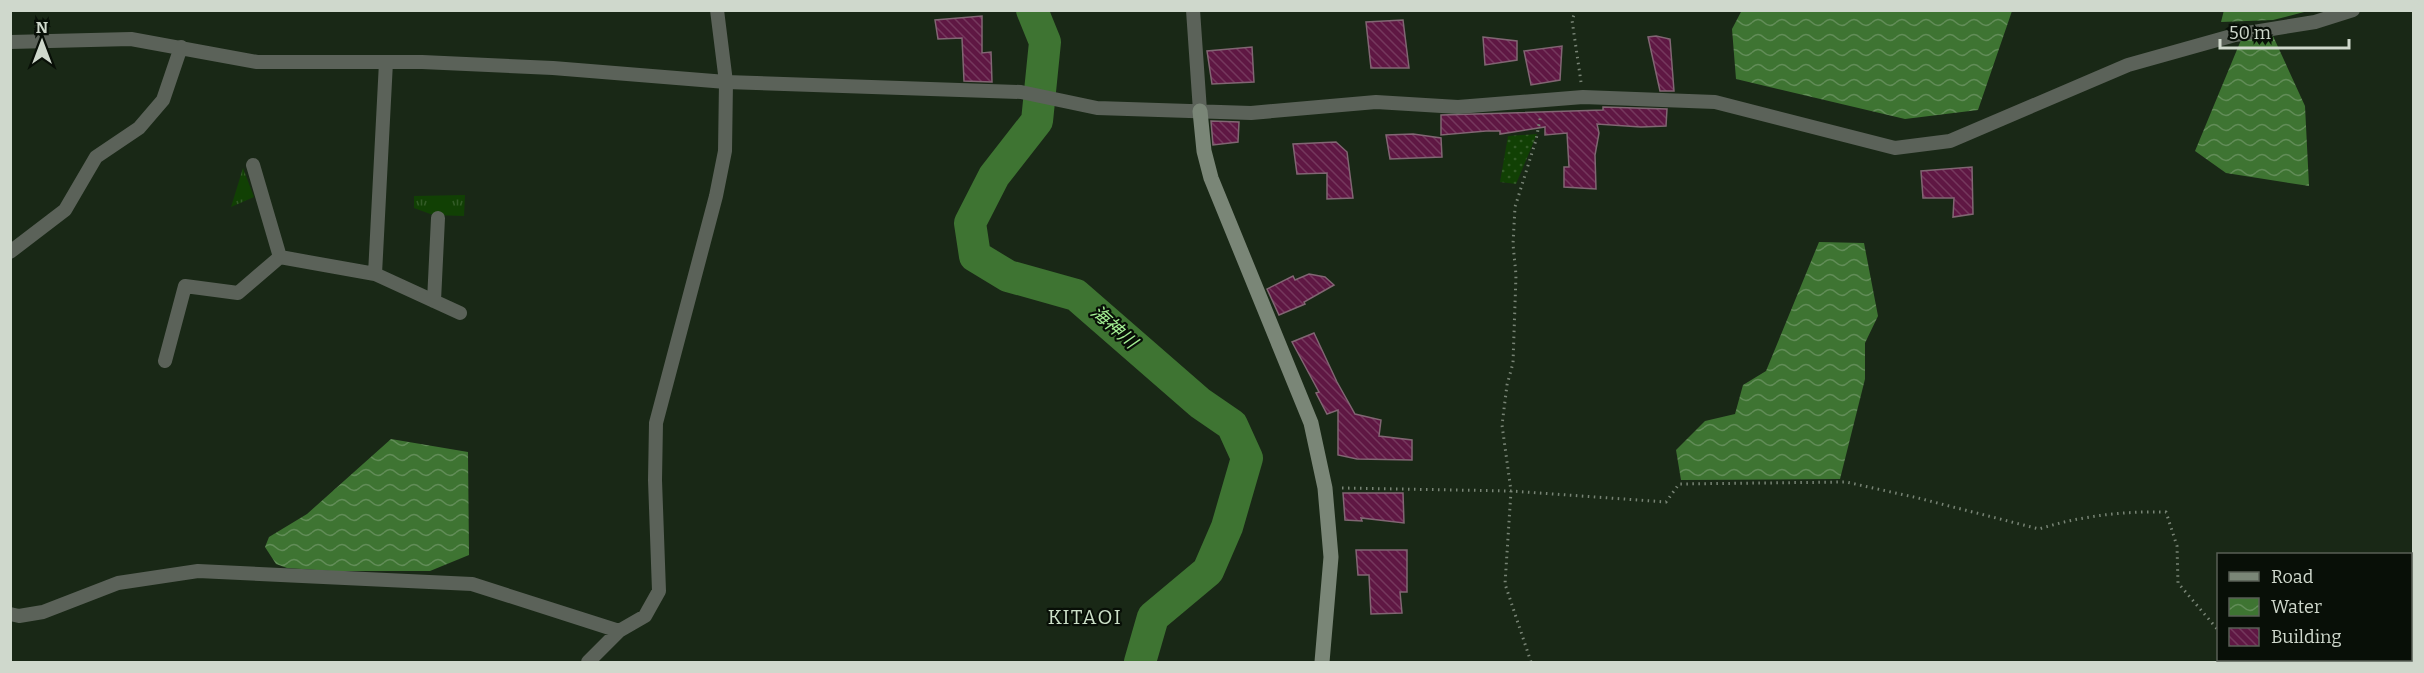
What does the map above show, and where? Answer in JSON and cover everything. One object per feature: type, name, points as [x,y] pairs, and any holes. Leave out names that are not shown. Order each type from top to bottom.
[{"type":"street","points":[[588,663],[619,631],[645,616],[659,591],[655,480],[656,423],[716,196],[724,151],[726,82],[717,10]]},
{"type":"street","points":[[1193,10],[1204,151],[1211,178],[1311,423],[1325,488],[1331,557],[1322,663]]},
{"type":"street","points":[[10,42],[131,39],[257,62],[386,62],[553,68],[726,82],[1021,92],[1097,108],[1251,113],[1376,102],[1458,107],[1583,97],[1715,102],[1895,148],[1950,141],[2127,65],[2235,35],[2315,22],[2353,10]]},
{"type":"street","points":[[10,252],[65,210],[96,157],[139,128],[163,100],[181,47]]},
{"type":"street","points":[[375,274],[386,62]]},
{"type":"street","points":[[253,165],[280,257]]},
{"type":"street","points":[[434,302],[438,218]]},
{"type":"street","points":[[280,257],[375,274],[460,313]]},
{"type":"street","points":[[165,361],[185,286],[238,293],[280,257]]},
{"type":"street","points":[[10,614],[19,616],[43,612],[117,583],[198,571],[472,585],[619,631]]},
{"type":"path","points":[[1576,10],[1572,20],[1583,97]]},
{"type":"path","points":[[1531,663],[1505,584],[1510,490],[1502,425],[1507,385],[1513,363],[1516,275],[1513,244],[1515,207],[1536,140],[1543,101]]},
{"type":"path","points":[[1325,488],[1510,490],[1666,502],[1679,484],[1846,482],[2039,529],[2125,511],[2166,512],[2177,546],[2178,583],[2217,629]]},
{"type":"green space","points":[[1537,134],[1516,184],[1500,182],[1508,136]]},
{"type":"green space","points":[[243,168],[254,197],[231,207]]},
{"type":"green space","points":[[465,195],[464,216],[433,215],[414,208],[414,196]]},
{"type":"water","points":[[1742,10],[2012,11],[1978,110],[1905,119],[1736,79],[1732,29]]},
{"type":"water","points":[[2224,10],[2308,11],[2273,20],[2221,22]]},
{"type":"water","points":[[2273,36],[2305,106],[2309,186],[2226,173],[2195,151],[2241,40]]},
{"type":"water","points":[[1819,242],[1864,243],[1878,316],[1865,343],[1865,379],[1840,479],[1681,480],[1676,450],[1705,421],[1735,414],[1743,385],[1766,371]]},
{"type":"water","points":[[391,439],[468,452],[469,555],[430,571],[331,571],[287,568],[276,564],[265,547],[269,537],[307,514]]},
{"type":"building","points":[[982,16],[982,53],[991,52],[992,82],[964,81],[962,38],[938,39],[935,20]]},
{"type":"building","points":[[1403,20],[1409,68],[1371,68],[1366,22]]},
{"type":"building","points":[[1483,37],[1517,41],[1517,60],[1485,65]]},
{"type":"building","points":[[1648,37],[1670,39],[1674,91],[1660,91]]},
{"type":"building","points":[[1562,46],[1560,80],[1531,85],[1524,51]]},
{"type":"building","points":[[1252,47],[1254,82],[1212,84],[1207,51]]},
{"type":"building","points":[[1603,107],[1667,109],[1666,126],[1597,124],[1599,133],[1595,155],[1596,189],[1564,187],[1564,167],[1569,167],[1567,133],[1545,135],[1545,127],[1500,134],[1500,131],[1486,131],[1441,135],[1441,115],[1603,110]]},
{"type":"building","points":[[1211,121],[1239,122],[1238,142],[1213,145]]},
{"type":"building","points":[[1413,134],[1441,138],[1442,157],[1390,159],[1386,135]]},
{"type":"building","points":[[1336,142],[1347,152],[1353,198],[1327,199],[1327,173],[1297,174],[1293,144]]},
{"type":"building","points":[[1972,167],[1973,214],[1953,217],[1954,198],[1923,198],[1921,171]]},
{"type":"building","points":[[1309,274],[1325,277],[1334,285],[1304,302],[1305,304],[1279,315],[1267,289],[1293,276],[1295,280]]},
{"type":"building","points":[[1314,333],[1355,414],[1381,420],[1379,436],[1412,440],[1412,460],[1357,459],[1338,455],[1338,410],[1327,414],[1316,393],[1319,392],[1292,342]]},
{"type":"building","points":[[1343,493],[1403,493],[1404,523],[1361,518],[1362,521],[1345,520]]},
{"type":"building","points":[[1356,550],[1407,550],[1407,592],[1400,592],[1402,613],[1371,614],[1369,575],[1358,575]]},
{"type":"waterway","name":"海神川","points":[[1032,10],[1045,42],[1037,121],[994,176],[970,223],[975,256],[1008,276],[1076,295],[1200,403],[1232,425],[1247,458],[1227,527],[1208,571],[1153,617],[1140,662]]},
{"type":"district","name":"KITAOI","points":[[1085,617]]}]
